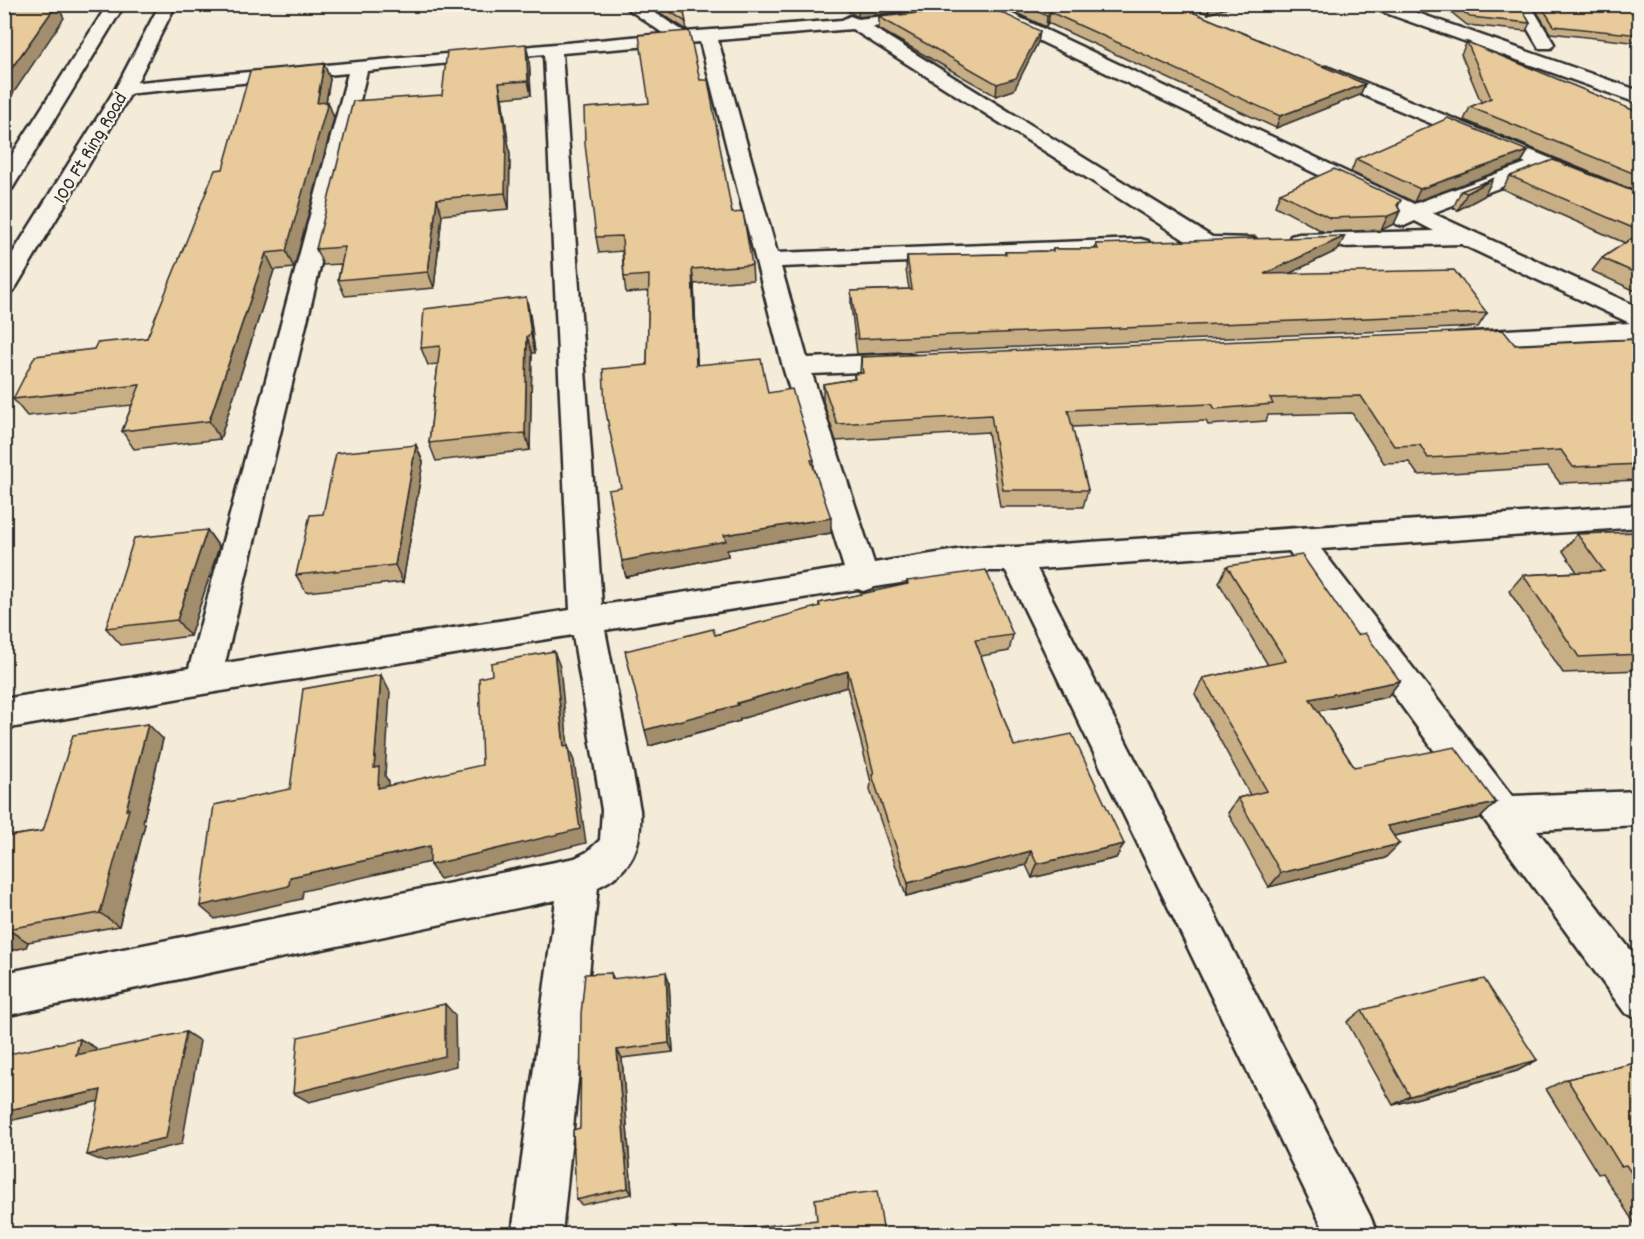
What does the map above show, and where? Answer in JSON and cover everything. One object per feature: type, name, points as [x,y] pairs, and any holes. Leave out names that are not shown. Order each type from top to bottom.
[{"type":"street","points":[[4,6],[18,4]]},
{"type":"street","points":[[4,184],[117,4]]},
{"type":"street","name":"100 Ft Ring Road","points":[[4,286],[125,88],[168,4]]},
{"type":"street","points":[[629,4],[684,39]]},
{"type":"street","points":[[822,4],[1207,244]]},
{"type":"street","points":[[125,88],[553,48],[856,24],[984,7],[1039,4]]},
{"type":"street","points":[[1375,4],[1640,98]]},
{"type":"street","points":[[1521,4],[1545,44]]},
{"type":"street","points":[[1632,4],[1640,15]]},
{"type":"street","points":[[984,7],[1640,318]]},
{"type":"street","points":[[1523,36],[1566,51]]},
{"type":"street","points":[[708,37],[770,260],[796,367],[863,579]]},
{"type":"street","points":[[4,995],[579,876],[601,867],[617,851],[622,831],[621,810],[587,620],[553,48]]},
{"type":"street","points":[[1304,64],[1640,203]]},
{"type":"street","points":[[203,680],[359,67]]},
{"type":"street","points":[[1377,239],[1413,212],[1544,164]]},
{"type":"street","points":[[770,260],[1166,245],[1465,237]]},
{"type":"street","points":[[1438,339],[1640,330]]},
{"type":"street","points":[[796,367],[927,361]]},
{"type":"street","points":[[4,714],[203,680],[863,579],[976,559],[1016,559],[1640,516]]},
{"type":"street","points":[[1297,540],[1640,998]]},
{"type":"street","points":[[1016,559],[1352,1234]]},
{"type":"street","points":[[1502,814],[1640,808]]},
{"type":"street","points":[[537,1234],[579,876]]},
{"type":"building","points":[[57,4],[4,79],[4,8]]},
{"type":"building","points":[[658,4],[682,4],[686,22]]},
{"type":"building","points":[[1022,4],[1173,4],[1365,84],[1280,116],[1050,12],[1047,16]]},
{"type":"building","points":[[1454,4],[1519,4],[1530,23],[1470,17]]},
{"type":"building","points":[[1540,4],[1631,4],[1637,13],[1640,13],[1640,35],[1554,26]]},
{"type":"building","points":[[988,6],[1040,31],[1016,78],[997,84],[879,17]]},
{"type":"building","points":[[689,31],[700,80],[708,80],[732,213],[743,212],[752,265],[692,269],[696,365],[761,359],[768,393],[792,389],[814,460],[811,460],[831,518],[724,535],[726,541],[622,561],[608,490],[621,488],[605,407],[603,369],[647,365],[649,275],[624,277],[622,236],[596,237],[585,144],[584,108],[649,103],[639,35]]},
{"type":"building","points":[[1467,42],[1640,113],[1640,176],[1470,107],[1491,98]]},
{"type":"building","points":[[526,44],[528,81],[499,83],[506,140],[505,193],[437,199],[428,272],[338,280],[345,247],[316,249],[353,101],[442,95],[447,51]]},
{"type":"building","points":[[324,64],[317,103],[328,102],[286,251],[266,253],[209,421],[122,431],[140,385],[13,399],[35,356],[94,349],[97,343],[147,338],[215,170],[223,169],[250,71]]},
{"type":"building","points":[[1448,118],[1528,151],[1420,189],[1356,159]]},
{"type":"building","points":[[1553,160],[1640,194],[1640,231],[1510,176]]},
{"type":"building","points":[[1334,169],[1401,200],[1397,205],[1400,211],[1388,216],[1330,218],[1280,193]]},
{"type":"building","points":[[1493,179],[1467,193],[1461,191]]},
{"type":"building","points":[[1640,233],[1640,275],[1602,258]]},
{"type":"building","points":[[1345,236],[1264,274],[1454,270],[1487,313],[858,339],[851,291],[912,289],[907,256],[1098,249],[1096,244]]},
{"type":"building","points":[[526,297],[531,335],[527,336],[525,433],[429,443],[440,346],[421,348],[424,309]]},
{"type":"building","points":[[1503,330],[1515,345],[1640,339],[1640,464],[1573,467],[1561,450],[1428,458],[1420,445],[1394,446],[1361,396],[1270,398],[1273,404],[1215,409],[1212,404],[1068,410],[1088,490],[1003,490],[991,415],[837,424],[823,384],[855,379],[854,374],[863,373],[861,357]]},
{"type":"building","points":[[416,445],[395,565],[296,575],[310,515],[323,514],[336,453]]},
{"type":"building","points":[[207,530],[177,620],[106,628],[134,538]]},
{"type":"building","points":[[1640,532],[1640,654],[1579,657],[1523,575],[1604,571],[1577,534]]},
{"type":"building","points":[[1302,555],[1357,635],[1365,633],[1400,681],[1310,699],[1354,767],[1455,747],[1496,803],[1387,826],[1399,844],[1281,873],[1238,798],[1267,791],[1203,678],[1286,661],[1227,566]]},
{"type":"building","points":[[986,570],[1013,635],[975,640],[1014,746],[1072,734],[1124,844],[1037,864],[1031,851],[908,883],[872,775],[874,774],[848,671],[737,703],[738,705],[645,730],[625,651],[713,629],[715,635],[820,606],[819,603],[908,584],[907,581]]},
{"type":"building","points":[[554,651],[564,747],[568,746],[580,829],[430,865],[430,846],[290,877],[289,886],[200,906],[214,805],[290,789],[303,689],[381,675],[374,768],[379,767],[378,788],[482,765],[479,678],[492,675],[491,663]]},
{"type":"building","points":[[148,724],[126,810],[129,809],[100,913],[7,929],[4,935],[4,837],[43,831],[73,735]]},
{"type":"building","points":[[666,972],[669,1043],[617,1050],[628,1188],[576,1200],[573,1130],[580,1128],[581,1014],[585,974],[611,973],[612,979]]},
{"type":"building","points":[[1484,979],[1537,1060],[1410,1096],[1362,1010]]},
{"type":"building","points":[[445,1004],[445,1056],[293,1093],[298,1037]]},
{"type":"building","points":[[186,1032],[166,1138],[87,1155],[101,1090],[4,1111],[4,1055],[80,1039],[76,1055]]},
{"type":"building","points":[[1640,1062],[1640,1186],[1626,1165],[1621,1166],[1567,1079]]},
{"type":"building","points":[[877,1191],[884,1234],[720,1234],[720,1231],[817,1220],[815,1199]]}]
